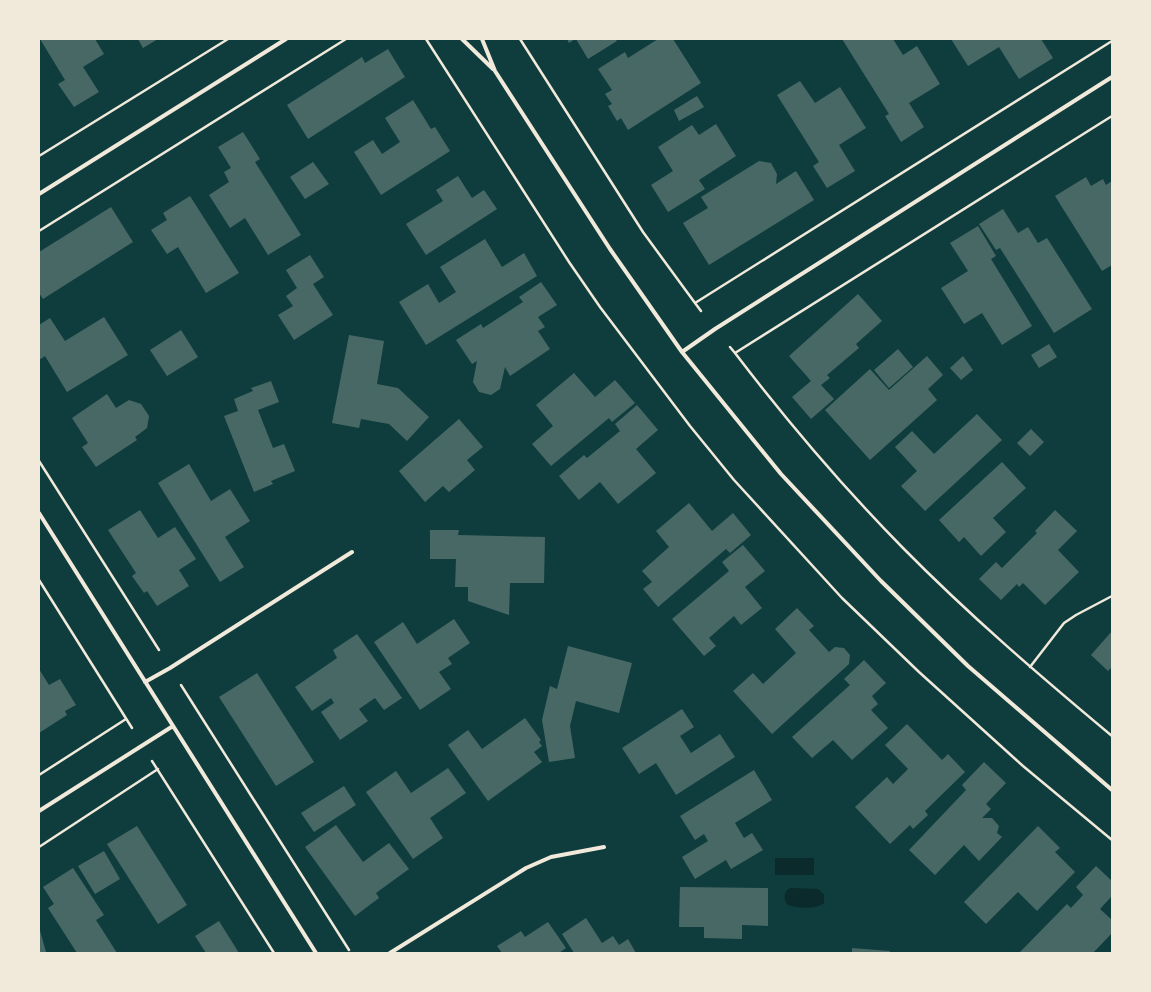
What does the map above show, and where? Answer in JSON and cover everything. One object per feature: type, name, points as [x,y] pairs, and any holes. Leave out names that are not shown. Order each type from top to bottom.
[{"type":"street","points":[[39,194],[286,39]]},
{"type":"street","points":[[462,39],[495,71]]},
{"type":"street","points":[[482,39],[495,71],[610,249],[682,352],[781,474],[881,581],[991,686],[1112,790]]},
{"type":"street","points":[[682,352],[1112,77]]},
{"type":"street","points":[[39,513],[316,953]]},
{"type":"street","points":[[146,682],[352,552]]},
{"type":"street","points":[[39,811],[173,726]]},
{"type":"street","points":[[390,953],[526,868],[551,857],[604,847]]},
{"type":"path","points":[[39,156],[228,39]]},
{"type":"path","points":[[39,231],[346,39]]},
{"type":"path","points":[[426,39],[569,262],[600,307],[690,426],[734,480],[842,598],[919,672],[1023,766],[1112,840]]},
{"type":"path","points":[[520,39],[644,232],[701,311]]},
{"type":"path","points":[[695,303],[1112,41]]},
{"type":"path","points":[[735,354],[1112,116]]},
{"type":"path","points":[[730,347],[805,441],[897,542],[1030,667],[1112,736]]},
{"type":"path","points":[[39,461],[159,650]]},
{"type":"path","points":[[39,580],[132,728]]},
{"type":"path","points":[[1030,667],[1049,640],[1064,623],[1112,596]]},
{"type":"path","points":[[181,686],[349,950]]},
{"type":"path","points":[[39,775],[126,719]]},
{"type":"path","points":[[152,761],[274,953]]},
{"type":"path","points":[[39,846],[158,769]]},
{"type":"water","points":[[775,858],[814,858],[814,875],[775,875]]},
{"type":"water","points":[[791,888],[818,889],[824,894],[824,903],[811,908],[801,908],[788,905],[785,900],[785,893]]},
{"type":"building","points":[[40,39],[95,39],[104,54],[83,67],[99,92],[74,107],[58,84],[65,80]]},
{"type":"building","points":[[138,39],[158,39],[143,48]]},
{"type":"building","points":[[567,39],[575,39],[569,43]]},
{"type":"building","points":[[576,39],[615,39],[617,41],[588,59]]},
{"type":"building","points":[[658,39],[673,39],[701,83],[628,130],[621,118],[617,121],[608,106],[612,104],[605,94],[612,90],[598,69],[625,52],[628,58]]},
{"type":"building","points":[[842,39],[893,39],[903,55],[917,46],[940,84],[909,103],[924,127],[901,142],[885,116],[889,114]]},
{"type":"building","points":[[951,39],[1041,39],[1053,58],[1019,79],[999,47],[968,66]]},
{"type":"building","points":[[388,49],[405,77],[308,139],[287,105],[362,57],[365,63]]},
{"type":"building","points":[[800,81],[815,103],[840,87],[866,128],[839,145],[855,171],[827,188],[813,166],[819,162],[777,95]]},
{"type":"building","points":[[697,96],[704,107],[679,121],[674,110]]},
{"type":"building","points":[[413,100],[431,129],[435,127],[450,151],[381,195],[354,152],[373,140],[382,154],[400,142],[385,118]]},
{"type":"building","points":[[716,124],[736,156],[699,180],[705,189],[668,212],[651,185],[673,171],[658,147],[692,125],[699,135]]},
{"type":"building","points":[[243,132],[260,159],[255,162],[301,235],[268,255],[245,218],[230,228],[209,195],[229,182],[224,172],[231,168],[218,147]]},
{"type":"building","points":[[759,161],[771,163],[777,174],[776,184],[796,171],[814,200],[709,265],[683,223],[708,208],[701,197]]},
{"type":"building","points":[[313,162],[329,184],[305,199],[290,177]]},
{"type":"building","points":[[458,176],[472,198],[484,190],[497,209],[426,255],[406,224],[443,201],[436,190]]},
{"type":"building","points":[[1086,177],[1091,186],[1103,179],[1106,185],[1112,181],[1112,265],[1102,271],[1055,196]]},
{"type":"building","points":[[190,196],[239,273],[206,293],[178,247],[167,254],[151,230],[167,220],[163,213]]},
{"type":"building","points":[[111,207],[133,242],[43,299],[39,293],[39,252]]},
{"type":"building","points":[[1003,209],[1018,233],[1028,227],[1038,243],[1047,238],[1092,309],[1054,333],[1000,248],[996,250],[979,224]]},
{"type":"building","points":[[978,226],[996,256],[991,259],[1032,326],[1002,345],[982,313],[964,324],[941,288],[968,271],[950,243]]},
{"type":"building","points":[[485,239],[502,267],[524,253],[537,276],[426,345],[399,302],[428,284],[439,303],[456,292],[440,267]]},
{"type":"building","points":[[310,255],[324,277],[313,284],[333,315],[294,340],[278,315],[293,306],[286,296],[297,288],[286,270]]},
{"type":"building","points":[[541,282],[557,305],[538,317],[545,327],[538,331],[550,349],[510,376],[505,367],[500,389],[491,395],[479,392],[473,382],[477,361],[472,364],[456,340],[481,324],[483,328],[523,302],[519,297]]},
{"type":"building","points":[[858,294],[882,321],[856,344],[859,348],[827,375],[830,378],[821,385],[834,399],[811,419],[792,397],[811,381],[789,356]]},
{"type":"building","points":[[104,317],[128,355],[67,392],[45,356],[39,360],[39,325],[50,318],[65,341]]},
{"type":"building","points":[[181,330],[198,357],[167,376],[150,350]]},
{"type":"building","points":[[349,335],[384,341],[377,384],[398,388],[429,417],[407,441],[389,424],[361,419],[359,428],[332,423]]},
{"type":"building","points":[[1049,344],[1057,357],[1039,368],[1031,355]]},
{"type":"building","points":[[898,349],[913,367],[889,388],[874,370]]},
{"type":"building","points":[[927,356],[943,375],[928,389],[937,400],[870,460],[825,410],[870,369],[889,390]]},
{"type":"building","points":[[963,356],[973,370],[961,380],[950,368]]},
{"type":"building","points":[[574,373],[595,397],[615,380],[635,403],[612,422],[609,418],[551,466],[532,444],[553,426],[536,405]]},
{"type":"building","points":[[271,381],[279,402],[258,410],[273,448],[284,444],[295,471],[271,481],[273,484],[254,492],[224,416],[238,411],[234,399],[253,391],[251,388]]},
{"type":"building","points":[[107,394],[116,408],[129,400],[141,404],[149,416],[147,428],[135,437],[137,440],[96,467],[82,447],[88,443],[72,418]]},
{"type":"building","points":[[637,405],[658,430],[636,449],[656,473],[618,504],[600,482],[579,500],[559,476],[584,455],[587,458],[620,431],[615,424]]},
{"type":"building","points":[[977,414],[1002,440],[925,511],[901,486],[917,471],[895,447],[912,431],[934,454]]},
{"type":"building","points":[[459,419],[483,447],[467,460],[475,470],[449,492],[443,486],[425,502],[399,471]]},
{"type":"building","points":[[1031,429],[1044,442],[1030,456],[1017,443]]},
{"type":"building","points":[[1002,462],[1026,488],[993,518],[1006,532],[981,556],[964,537],[959,542],[939,520]]},
{"type":"building","points":[[189,464],[211,501],[230,489],[250,521],[225,537],[244,567],[220,582],[158,483]]},
{"type":"building","points":[[689,503],[712,531],[733,513],[751,535],[730,553],[726,549],[658,607],[643,589],[652,582],[642,571],[669,547],[656,531]]},
{"type":"building","points":[[140,510],[158,538],[175,527],[196,559],[179,570],[189,586],[157,606],[147,591],[144,593],[132,576],[136,573],[108,530]]},
{"type":"building","points":[[1055,510],[1077,531],[1058,550],[1079,572],[1045,605],[1023,583],[1019,587],[1017,584],[1001,600],[979,579],[996,562],[1002,568],[1037,533],[1035,531]]},
{"type":"building","points":[[430,530],[459,530],[458,535],[545,537],[544,583],[510,583],[509,615],[468,601],[468,587],[455,587],[456,559],[430,559]]},
{"type":"building","points":[[743,545],[765,571],[745,587],[762,608],[741,625],[734,616],[709,638],[716,646],[704,656],[672,619],[729,571],[722,562]]},
{"type":"building","points":[[797,608],[814,626],[809,630],[829,652],[835,647],[844,648],[850,655],[849,664],[772,734],[733,691],[753,673],[763,684],[796,653],[775,629]]},
{"type":"building","points":[[454,619],[470,643],[448,658],[452,664],[439,672],[451,689],[420,710],[374,642],[403,622],[417,644]]},
{"type":"building","points":[[1112,631],[1112,667],[1108,671],[1091,655]]},
{"type":"building","points":[[357,634],[402,698],[384,710],[375,698],[359,709],[368,721],[340,740],[321,712],[334,703],[331,698],[312,711],[295,687],[337,658],[333,650]]},
{"type":"building","points":[[568,646],[632,663],[619,713],[576,701],[570,726],[575,758],[549,762],[542,720],[550,686],[557,689]]},
{"type":"building","points":[[864,660],[886,683],[872,696],[878,704],[871,710],[888,728],[852,760],[833,740],[812,758],[792,737],[850,685],[844,679]]},
{"type":"building","points":[[39,669],[49,685],[60,679],[76,705],[65,711],[67,715],[39,733]]},
{"type":"building","points":[[257,673],[314,762],[276,786],[219,697]]},
{"type":"building","points":[[682,709],[694,727],[680,736],[691,753],[720,734],[735,757],[676,795],[656,763],[639,774],[622,748]]},
{"type":"building","points":[[525,718],[541,740],[539,742],[542,746],[534,752],[542,762],[488,801],[448,745],[468,730],[482,749]]},
{"type":"building","points":[[907,724],[942,760],[948,754],[965,772],[925,811],[928,815],[913,829],[910,825],[890,844],[855,807],[887,777],[893,784],[908,769],[885,745]]},
{"type":"building","points":[[984,762],[1006,783],[986,804],[991,809],[982,818],[992,818],[999,826],[997,833],[1002,837],[979,861],[964,845],[935,875],[909,850],[966,790],[962,785]]},
{"type":"building","points":[[448,768],[466,793],[430,818],[443,838],[413,859],[366,792],[396,771],[411,793]]},
{"type":"building","points":[[754,770],[772,800],[735,823],[744,838],[752,833],[763,850],[731,869],[726,860],[695,879],[682,857],[708,841],[704,834],[695,840],[680,816]]},
{"type":"building","points":[[344,786],[356,805],[314,832],[301,813]]},
{"type":"building","points":[[336,825],[363,862],[389,843],[409,869],[376,893],[379,898],[355,916],[305,847]]},
{"type":"building","points":[[137,826],[187,905],[158,924],[107,844]]},
{"type":"building","points":[[1038,826],[1060,848],[1055,852],[1075,872],[1037,911],[1018,892],[986,924],[964,902]]},
{"type":"building","points":[[104,851],[120,879],[95,894],[78,866]]},
{"type":"building","points":[[1096,866],[1112,881],[1112,896],[1100,909],[1112,920],[1112,933],[1093,953],[1020,952],[1067,904],[1071,908],[1083,895],[1076,887]]},
{"type":"building","points":[[73,868],[104,915],[96,920],[117,953],[77,953],[48,908],[54,904],[43,887]]},
{"type":"building","points":[[680,887],[768,888],[768,926],[742,925],[742,939],[704,938],[704,927],[679,927]]},
{"type":"building","points":[[586,918],[602,943],[613,936],[619,945],[628,939],[636,953],[574,953],[562,934]]},
{"type":"building","points":[[219,921],[239,953],[206,953],[195,936]]},
{"type":"building","points":[[548,922],[566,948],[559,953],[502,953],[497,946],[521,931],[525,937]]},
{"type":"building","points":[[39,927],[46,952],[41,953],[39,953]]},
{"type":"building","points":[[852,948],[890,951],[889,953],[852,953]]}]
